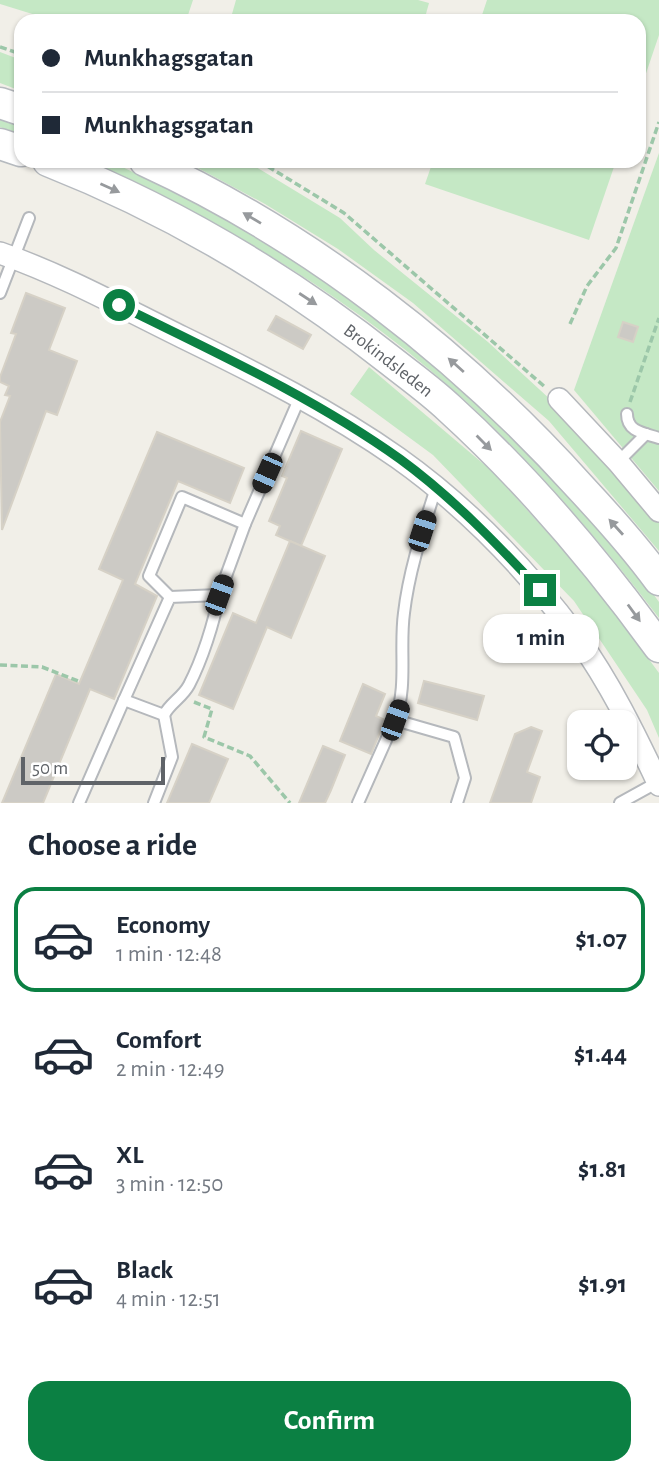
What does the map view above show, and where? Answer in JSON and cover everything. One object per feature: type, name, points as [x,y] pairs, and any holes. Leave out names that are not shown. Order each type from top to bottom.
[{"type":"main road","name":"Brokindsleden","points":[[64,168],[150,206],[262,269],[322,308],[449,407],[538,498],[614,585],[659,647]]},
{"type":"main road","name":"Brokindsleden","points":[[159,168],[216,197],[306,251],[358,287],[452,361],[547,450],[638,551],[659,580]]},
{"type":"street","points":[[7,255],[131,311],[300,397],[380,446],[436,488],[496,542],[540,590],[579,639],[627,717],[658,783]]},
{"type":"street","points":[[559,398],[659,511]]},
{"type":"lane","points":[[0,293],[7,255],[29,218]]},
{"type":"lane","points":[[154,803],[172,757],[164,715],[169,705],[181,697],[189,685],[215,617],[219,595],[245,524],[300,397]]},
{"type":"lane","points":[[627,414],[631,429],[659,438]]},
{"type":"lane","points":[[618,462],[646,434]]},
{"type":"lane","points":[[358,803],[402,702],[404,615],[415,553],[436,488]]},
{"type":"lane","points":[[219,595],[170,597],[149,576],[181,497],[245,524]]},
{"type":"lane","points":[[79,803],[170,597]]},
{"type":"lane","points":[[124,700],[164,715]]},
{"type":"lane","points":[[395,720],[454,737],[465,778],[457,803]]},
{"type":"lane","points":[[620,803],[658,783]]},
{"type":"path","points":[[646,160],[659,122]]},
{"type":"path","points":[[270,168],[344,213],[559,398]]},
{"type":"path","points":[[570,324],[587,286],[616,248],[643,168]]},
{"type":"path","points":[[627,414],[659,318]]},
{"type":"path","points":[[0,665],[42,667],[80,681]]},
{"type":"path","points":[[212,709],[204,737],[250,756],[290,803]]},
{"type":"green space","points":[[0,0],[193,0],[188,14],[32,14],[0,4]]},
{"type":"green space","points":[[236,0],[418,0],[429,3],[426,14],[232,14]]},
{"type":"green space","points":[[487,0],[659,0],[659,35],[646,73],[646,14],[482,14]]},
{"type":"green space","points":[[0,52],[14,57],[14,88],[0,83]]},
{"type":"green space","points":[[0,117],[14,122],[14,132],[0,127]]},
{"type":"green space","points":[[659,153],[659,491],[574,390]]},
{"type":"green space","points":[[103,168],[125,168],[246,230],[368,309],[455,380],[542,463],[641,577],[659,602],[659,618],[586,527],[534,469],[450,387],[366,320],[322,289],[231,233]]},
{"type":"green space","points":[[198,168],[258,168],[340,218],[374,250],[488,342],[552,401],[659,523],[659,551],[549,421],[413,303],[338,249],[265,204]]},
{"type":"green space","points":[[431,168],[614,168],[589,240],[425,184]]},
{"type":"green space","points":[[369,367],[493,472],[592,582],[659,673],[659,738],[647,710],[574,601],[433,455],[350,394]]},
{"type":"building","points":[[26,293],[65,308],[49,350],[77,361],[57,415],[46,411],[2,530],[0,422],[10,396],[5,395],[9,386],[0,382],[0,377],[16,334],[11,333]]},
{"type":"building","points":[[276,316],[311,335],[303,349],[268,330]]},
{"type":"building","points":[[623,322],[638,327],[633,342],[618,337]]},
{"type":"building","points":[[301,431],[342,449],[301,546],[276,535],[280,526],[269,521],[287,478],[282,476]]},
{"type":"building","points":[[157,432],[244,468],[230,503],[178,481],[135,584],[157,596],[114,699],[90,689],[43,803],[2,803],[56,674],[79,684],[123,580],[99,569]]},
{"type":"building","points":[[290,541],[325,556],[291,638],[267,627],[233,709],[199,695],[233,613],[256,623]]},
{"type":"building","points":[[424,681],[484,696],[477,720],[418,703]]},
{"type":"building","points":[[363,684],[385,694],[376,716],[385,720],[371,754],[340,741]]},
{"type":"building","points":[[531,727],[542,731],[527,772],[540,777],[531,803],[490,803],[515,734]]},
{"type":"building","points":[[192,744],[228,759],[209,803],[167,803]]},
{"type":"building","points":[[323,746],[345,755],[331,790],[325,803],[299,803]]},
{"type":"route","points":[[119,305],[282,387],[399,459],[496,542],[540,590]]}]
